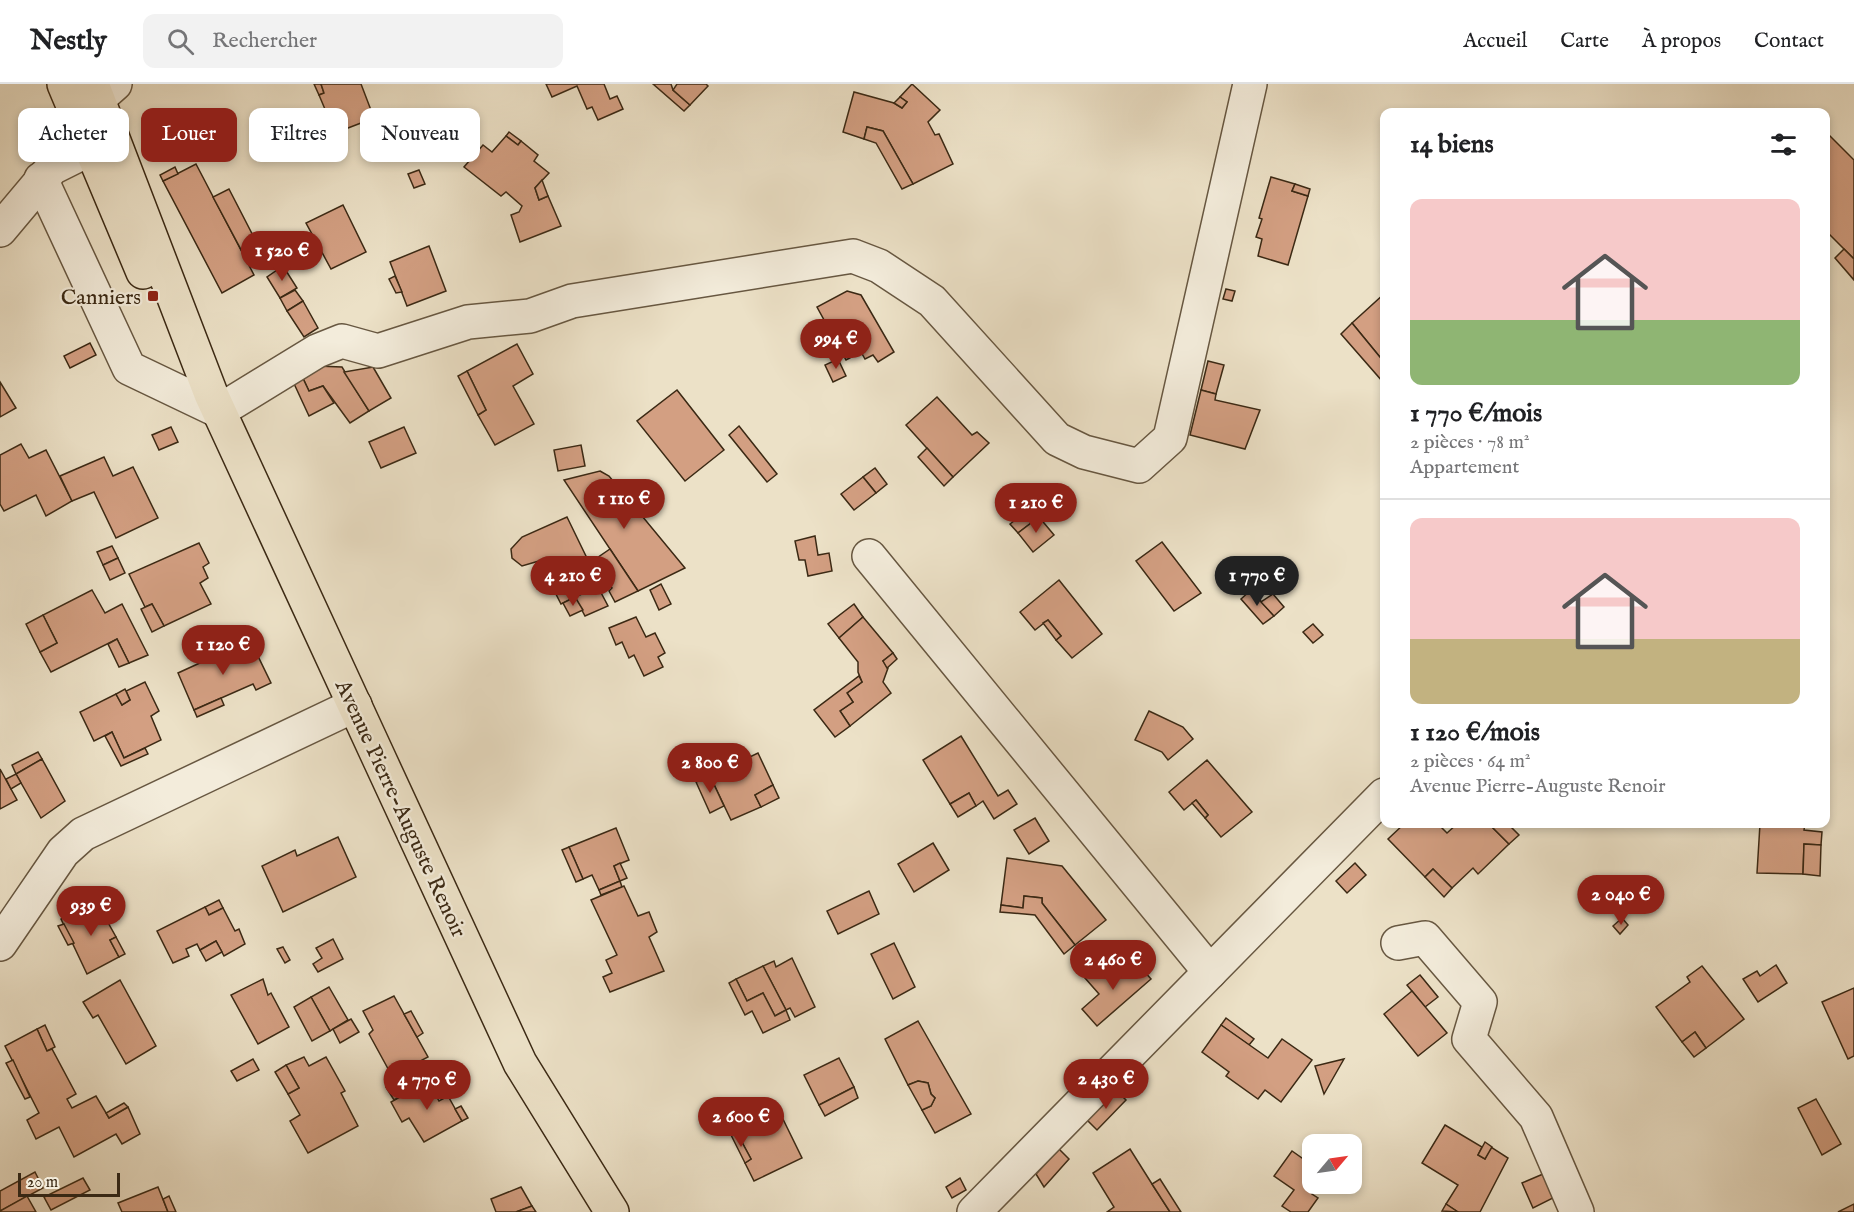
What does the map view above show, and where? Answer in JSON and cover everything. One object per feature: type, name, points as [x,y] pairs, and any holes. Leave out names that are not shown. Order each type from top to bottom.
[{"type":"main road","name":"Avenue Pierre-Auguste Renoir","points":[[64,84],[74,108]]},
{"type":"main road","name":"Avenue Pierre-Auguste Renoir","points":[[102,89],[215,402],[520,1063],[612,1212]]},
{"type":"main road","name":"Avenue Pierre-Auguste Renoir","points":[[96,162],[153,296],[215,402]]},
{"type":"street","points":[[41,179],[129,369],[215,402],[317,351],[342,341],[378,351],[468,322],[530,316],[572,301],[853,256],[879,266],[932,301],[1057,440],[1084,452],[1139,466],[1170,438],[1250,84]]},
{"type":"street","points":[[95,108],[102,89]]},
{"type":"street","points":[[0,230],[41,179],[52,168],[64,162]]},
{"type":"street","points":[[868,556],[1210,972]]},
{"type":"street","points":[[0,944],[63,852],[83,834],[355,705]]},
{"type":"street","points":[[974,1212],[1380,799]]},
{"type":"street","points":[[1398,943],[1425,938],[1480,1002],[1469,1039],[1536,1116],[1577,1212]]},
{"type":"building","points":[[314,84],[321,84],[324,93],[319,95]]},
{"type":"building","points":[[321,84],[361,84],[370,108],[360,108],[360,123],[348,128],[348,108],[324,108],[319,95],[324,93]]},
{"type":"building","points":[[546,84],[604,84],[610,99],[617,96],[623,109],[598,120],[592,107],[587,109],[577,86],[552,97]]},
{"type":"building","points":[[653,84],[671,84],[673,90],[690,105],[684,111]]},
{"type":"building","points":[[677,84],[706,84],[708,86],[690,105],[673,90]]},
{"type":"building","points":[[912,84],[940,110],[928,122],[935,135],[939,134],[953,164],[913,184],[883,131],[867,127],[864,139],[843,132],[854,92],[894,103],[902,108],[907,102],[900,97]]},
{"type":"building","points":[[900,97],[907,102],[902,108],[894,103]]},
{"type":"building","points":[[867,127],[883,131],[913,184],[902,189],[876,143],[864,139]]},
{"type":"building","points":[[509,132],[521,141],[518,145],[506,136]]},
{"type":"building","points":[[506,136],[518,145],[521,141],[538,155],[534,161],[549,173],[535,188],[539,200],[548,196],[561,226],[520,242],[511,215],[519,212],[522,206],[506,192],[501,196],[464,167],[468,162],[480,162],[480,148],[483,145],[492,152]]},
{"type":"building","points":[[1830,136],[1854,160],[1854,259],[1830,235]]},
{"type":"building","points":[[196,164],[254,275],[222,293],[163,181]]},
{"type":"building","points":[[175,167],[178,174],[163,181],[160,175]]},
{"type":"building","points":[[419,170],[425,184],[414,188],[408,174]]},
{"type":"building","points":[[1271,177],[1295,184],[1292,191],[1308,196],[1288,265],[1258,256],[1262,239],[1256,237],[1262,219],[1259,218]]},
{"type":"building","points":[[542,180],[548,196],[539,200],[535,188]]},
{"type":"building","points":[[1295,184],[1310,189],[1308,196],[1292,191]]},
{"type":"building","points":[[229,189],[261,251],[246,259],[213,197]]},
{"type":"building","points":[[343,205],[366,252],[331,269],[306,223]]},
{"type":"building","points":[[429,246],[446,291],[407,306],[390,262]]},
{"type":"building","points":[[1844,249],[1854,259],[1854,280],[1835,258]]},
{"type":"building","points":[[283,266],[297,288],[280,298],[267,277]]},
{"type":"building","points":[[395,276],[402,292],[396,293],[389,279]]},
{"type":"building","points":[[1226,289],[1235,291],[1232,301],[1223,299]]},
{"type":"building","points":[[295,290],[303,301],[287,311],[280,298]]},
{"type":"building","points":[[847,291],[861,295],[894,352],[878,362],[873,355],[865,359],[861,352],[846,360],[817,307]]},
{"type":"building","points":[[1380,298],[1380,357],[1352,323]]},
{"type":"building","points":[[303,301],[318,328],[304,337],[287,311]]},
{"type":"building","points":[[1352,323],[1380,357],[1380,379],[1341,334]]},
{"type":"building","points":[[90,343],[96,355],[70,368],[64,356]]},
{"type":"building","points":[[517,344],[533,374],[513,386],[534,424],[495,445],[478,415],[486,410],[467,371]]},
{"type":"building","points":[[838,359],[846,376],[833,382],[825,365]]},
{"type":"building","points":[[1208,361],[1224,365],[1216,394],[1201,390]]},
{"type":"building","points":[[316,366],[342,367],[369,411],[350,423],[323,386],[309,391],[300,372]]},
{"type":"building","points":[[373,367],[391,398],[369,411],[344,372]]},
{"type":"building","points":[[467,371],[486,410],[478,415],[458,376]]},
{"type":"building","points":[[300,372],[309,391],[323,386],[334,403],[309,416],[290,375]]},
{"type":"building","points":[[0,382],[16,408],[0,417]]},
{"type":"building","points":[[677,390],[724,450],[685,481],[637,421]]},
{"type":"building","points":[[1201,390],[1216,394],[1215,400],[1260,410],[1245,449],[1190,435]]},
{"type":"building","points":[[937,397],[972,435],[977,432],[989,443],[953,477],[906,425]]},
{"type":"building","points":[[739,426],[777,474],[767,482],[729,435]]},
{"type":"building","points":[[171,427],[178,442],[159,450],[152,435]]},
{"type":"building","points":[[404,427],[416,453],[381,468],[369,442]]},
{"type":"building","points":[[21,444],[29,458],[46,450],[72,501],[46,516],[36,495],[4,511],[0,504],[0,455]]},
{"type":"building","points":[[581,445],[585,466],[558,471],[554,450]]},
{"type":"building","points":[[927,448],[953,477],[944,486],[918,457]]},
{"type":"building","points":[[104,457],[113,476],[133,467],[158,518],[116,538],[94,492],[72,501],[60,476]]},
{"type":"building","points":[[875,468],[887,484],[876,493],[863,477]]},
{"type":"building","points":[[600,471],[609,476],[685,568],[638,591],[564,480]]},
{"type":"building","points":[[863,477],[876,493],[854,510],[841,494]]},
{"type":"building","points":[[1031,508],[1039,517],[1018,533],[1010,524]]},
{"type":"building","points":[[567,517],[600,585],[561,604],[539,561],[522,566],[512,558],[511,549],[522,537]]},
{"type":"building","points":[[1039,517],[1054,535],[1033,552],[1018,533]]},
{"type":"building","points":[[815,536],[818,555],[829,553],[832,571],[808,576],[805,560],[799,560],[795,541]]},
{"type":"building","points":[[1162,542],[1201,593],[1174,611],[1136,561]]},
{"type":"building","points":[[199,543],[209,563],[203,567],[208,578],[200,583],[211,604],[164,626],[152,604],[145,607],[129,574]]},
{"type":"building","points":[[112,546],[118,558],[103,565],[97,552]]},
{"type":"building","points":[[610,549],[638,591],[615,602],[609,591],[612,588],[594,560]]},
{"type":"building","points":[[118,558],[125,573],[110,580],[103,565]]},
{"type":"building","points":[[1059,580],[1102,634],[1072,658],[1056,640],[1061,636],[1048,620],[1035,630],[1020,612]]},
{"type":"building","points":[[661,584],[671,604],[659,610],[650,590]]},
{"type":"building","points":[[598,587],[608,606],[585,616],[575,597]]},
{"type":"building","points":[[92,590],[105,613],[122,604],[148,655],[129,663],[117,639],[51,672],[40,652],[57,643],[43,615]]},
{"type":"building","points":[[1251,590],[1274,616],[1263,624],[1241,599]]},
{"type":"building","points":[[1273,594],[1284,607],[1274,616],[1261,602]]},
{"type":"building","points":[[575,597],[583,610],[570,616],[563,603]]},
{"type":"building","points":[[152,604],[164,626],[152,632],[141,609]]},
{"type":"building","points":[[854,604],[863,617],[839,638],[828,624]]},
{"type":"building","points":[[43,615],[57,643],[40,652],[26,624]]},
{"type":"building","points":[[636,617],[646,637],[655,633],[665,653],[658,657],[663,667],[644,676],[634,655],[629,658],[622,642],[616,645],[609,628]]},
{"type":"building","points":[[863,617],[893,653],[883,661],[888,668],[883,682],[891,693],[850,726],[840,711],[853,702],[847,693],[862,682],[858,672],[858,662],[839,638]]},
{"type":"building","points":[[1048,620],[1061,636],[1056,640],[1043,623]]},
{"type":"building","points":[[1313,624],[1323,635],[1313,643],[1303,632]]},
{"type":"building","points":[[117,639],[129,663],[119,667],[108,644]]},
{"type":"building","points":[[237,646],[240,653],[253,646],[271,683],[256,690],[253,684],[194,710],[178,673]]},
{"type":"building","points":[[893,653],[897,659],[887,668],[883,661]]},
{"type":"building","points":[[859,676],[862,682],[847,693],[853,702],[840,711],[850,726],[835,737],[814,710]]},
{"type":"building","points":[[145,682],[159,711],[151,716],[161,740],[124,758],[112,732],[94,741],[80,712],[116,694],[122,705],[130,700],[126,691]]},
{"type":"building","points":[[125,689],[130,700],[122,705],[116,694]]},
{"type":"building","points":[[221,698],[224,705],[197,717],[194,710]]},
{"type":"building","points":[[1149,711],[1183,727],[1193,739],[1168,760],[1162,752],[1135,740]]},
{"type":"building","points":[[112,732],[124,758],[145,748],[148,754],[121,766],[105,736]]},
{"type":"building","points":[[961,736],[998,796],[1008,790],[1017,804],[994,819],[983,801],[976,806],[969,793],[950,804],[923,760]]},
{"type":"building","points":[[38,752],[42,759],[16,774],[12,765]]},
{"type":"building","points":[[758,753],[773,785],[755,795],[761,807],[731,820],[710,776]]},
{"type":"building","points":[[42,759],[65,801],[41,818],[16,774]]},
{"type":"building","points":[[1207,760],[1252,812],[1221,837],[1205,818],[1208,815],[1196,800],[1184,810],[1169,792]]},
{"type":"building","points":[[0,769],[17,800],[0,809]]},
{"type":"building","points":[[16,774],[21,783],[11,789],[6,779]]},
{"type":"building","points":[[710,776],[724,806],[710,813],[696,782]]},
{"type":"building","points":[[773,785],[779,798],[761,807],[755,795]]},
{"type":"building","points":[[969,793],[976,806],[958,817],[950,804]]},
{"type":"building","points":[[1196,800],[1208,815],[1205,818],[1192,803]]},
{"type":"building","points":[[1035,818],[1049,841],[1029,854],[1014,830]]},
{"type":"building","points":[[616,828],[629,860],[614,866],[620,881],[599,890],[592,875],[583,879],[569,847]]},
{"type":"building","points":[[1400,828],[1442,828],[1447,833],[1453,828],[1493,828],[1509,844],[1478,874],[1473,868],[1452,888],[1433,869],[1425,877],[1388,839]]},
{"type":"building","points":[[1493,828],[1512,828],[1519,835],[1509,844]]},
{"type":"building","points":[[1760,828],[1804,828],[1804,830],[1822,832],[1821,845],[1804,844],[1803,874],[1757,873]]},
{"type":"building","points":[[338,837],[356,877],[283,912],[262,866],[295,850],[297,856]]},
{"type":"building","points":[[933,843],[949,870],[914,892],[898,864]]},
{"type":"building","points":[[1804,844],[1821,845],[1820,876],[1803,874]]},
{"type":"building","points":[[569,847],[583,879],[576,882],[562,850]]},
{"type":"building","points":[[1007,858],[1062,866],[1106,920],[1075,945],[1042,903],[1042,898],[1024,896],[1023,908],[1001,905]]},
{"type":"building","points":[[620,863],[627,878],[620,881],[614,866]]},
{"type":"building","points":[[1355,863],[1366,875],[1347,893],[1336,881]]},
{"type":"building","points":[[1433,869],[1452,888],[1444,897],[1425,877]]},
{"type":"building","points":[[620,881],[622,887],[601,895],[599,890]]},
{"type":"building","points":[[624,886],[638,916],[649,912],[657,932],[649,937],[664,971],[610,992],[603,977],[612,973],[606,960],[617,955],[591,900]]},
{"type":"building","points":[[869,891],[879,914],[838,934],[827,911]]},
{"type":"building","points":[[1024,896],[1042,898],[1042,903],[1075,945],[1064,954],[1035,915],[1000,912],[1001,905],[1023,908]]},
{"type":"building","points":[[219,900],[223,908],[209,915],[205,907]]},
{"type":"building","points":[[96,901],[116,937],[110,940],[119,957],[87,974],[61,919]]},
{"type":"building","points":[[205,907],[209,915],[223,908],[235,931],[239,929],[245,944],[224,956],[216,941],[200,950],[197,944],[186,949],[189,956],[173,963],[157,931]]},
{"type":"building","points":[[1622,918],[1628,925],[1620,934],[1613,926]]},
{"type":"building","points":[[64,924],[74,943],[68,945],[58,926]]},
{"type":"building","points":[[116,937],[125,954],[119,957],[110,940]]},
{"type":"building","points":[[333,939],[343,959],[318,972],[313,964],[322,958],[316,948]]},
{"type":"building","points":[[216,941],[222,952],[206,961],[200,950]]},
{"type":"building","points":[[894,943],[915,987],[893,999],[871,954]]},
{"type":"building","points":[[283,947],[290,960],[285,963],[277,949]]},
{"type":"building","points":[[792,958],[815,1007],[795,1017],[790,1008],[786,1010],[763,966],[774,961],[776,967]]},
{"type":"building","points":[[1135,961],[1151,979],[1097,1026],[1082,1009],[1099,994],[1085,978],[1100,965],[1114,980]]},
{"type":"building","points":[[1776,965],[1787,983],[1758,1002],[1743,979],[1757,971],[1760,976]]},
{"type":"building","points":[[763,966],[786,1010],[775,1016],[763,993],[747,1001],[736,979]]},
{"type":"building","points":[[1702,966],[1744,1019],[1706,1048],[1695,1032],[1682,1042],[1656,1007],[1690,982],[1687,977]]},
{"type":"building","points":[[1420,975],[1438,997],[1425,1007],[1407,985]]},
{"type":"building","points":[[263,979],[268,995],[271,993],[289,1027],[258,1044],[231,995]]},
{"type":"building","points":[[736,979],[747,1001],[763,993],[775,1016],[786,1010],[790,1020],[763,1033],[752,1011],[745,1015],[729,983]]},
{"type":"building","points":[[120,980],[156,1046],[126,1064],[98,1015],[93,1018],[83,1002]]},
{"type":"building","points":[[329,987],[348,1020],[330,1031],[311,997]]},
{"type":"building","points":[[1854,988],[1854,1056],[1848,1059],[1822,1002]]},
{"type":"building","points":[[1412,991],[1447,1033],[1418,1056],[1384,1014]]},
{"type":"building","points":[[394,996],[428,1057],[392,1076],[369,1034],[373,1030],[363,1011]]},
{"type":"building","points":[[311,997],[330,1031],[312,1041],[294,1007]]},
{"type":"building","points":[[411,1011],[423,1033],[417,1037],[404,1014]]},
{"type":"building","points":[[1226,1018],[1254,1039],[1249,1045],[1221,1025]]},
{"type":"building","points":[[351,1019],[359,1032],[340,1043],[333,1029]]},
{"type":"building","points":[[918,1021],[971,1114],[935,1133],[922,1110],[931,1106],[935,1098],[931,1094],[928,1083],[918,1081],[908,1085],[885,1039]]},
{"type":"building","points":[[45,1025],[55,1047],[47,1051],[37,1029]]},
{"type":"building","points":[[1221,1025],[1268,1058],[1282,1039],[1312,1060],[1281,1102],[1265,1090],[1258,1099],[1226,1076],[1229,1072],[1202,1052]]},
{"type":"building","points":[[37,1029],[47,1051],[52,1049],[76,1094],[67,1099],[72,1108],[96,1096],[109,1118],[128,1107],[140,1134],[122,1144],[116,1134],[74,1157],[59,1127],[36,1139],[27,1120],[39,1113],[5,1046]]},
{"type":"building","points":[[1695,1032],[1706,1048],[1694,1057],[1682,1042]]},
{"type":"building","points":[[304,1057],[309,1066],[326,1057],[345,1091],[341,1093],[358,1126],[308,1153],[290,1121],[300,1115],[288,1094],[299,1088],[286,1065]]},
{"type":"building","points":[[839,1058],[854,1087],[819,1105],[804,1075]]},
{"type":"building","points":[[253,1059],[259,1070],[237,1081],[231,1071]]},
{"type":"building","points":[[1344,1059],[1324,1094],[1315,1066]]},
{"type":"building","points":[[13,1060],[30,1097],[25,1099],[6,1063]]},
{"type":"building","points":[[286,1065],[299,1088],[288,1094],[275,1072]]},
{"type":"building","points":[[428,1081],[439,1101],[448,1096],[462,1121],[424,1142],[409,1118],[402,1122],[391,1102]]},
{"type":"building","points":[[918,1081],[928,1083],[931,1094],[935,1098],[931,1106],[922,1110],[908,1085]]},
{"type":"building","points":[[394,1083],[401,1096],[394,1100],[386,1087]]},
{"type":"building","points":[[854,1087],[858,1098],[825,1116],[819,1105]]},
{"type":"building","points":[[1116,1090],[1126,1100],[1097,1130],[1087,1120]]},
{"type":"building","points":[[1816,1099],[1841,1144],[1822,1155],[1798,1108]]},
{"type":"building","points":[[124,1103],[128,1107],[109,1118],[106,1113]]},
{"type":"building","points":[[461,1106],[468,1118],[462,1121],[455,1109]]},
{"type":"building","points":[[779,1111],[802,1158],[754,1181],[745,1163],[751,1159],[737,1133],[731,1135],[729,1129],[760,1113],[763,1118]]},
{"type":"building","points":[[1445,1125],[1482,1147],[1478,1155],[1485,1159],[1491,1147],[1508,1158],[1480,1212],[1458,1212],[1446,1204],[1458,1185],[1422,1163]]},
{"type":"building","points":[[737,1133],[751,1159],[745,1163],[731,1135]]},
{"type":"building","points":[[1485,1142],[1492,1147],[1485,1159],[1478,1155]]},
{"type":"building","points":[[1059,1149],[1069,1159],[1044,1187],[1036,1174]]},
{"type":"building","points":[[1130,1149],[1170,1212],[1107,1212],[1114,1207],[1093,1173]]},
{"type":"building","points":[[1292,1151],[1302,1158],[1302,1194],[1312,1194],[1318,1198],[1308,1212],[1291,1212],[1282,1206],[1294,1190],[1274,1176]]},
{"type":"building","points":[[35,1172],[43,1188],[0,1211],[0,1191]]},
{"type":"building","points":[[1543,1174],[1553,1198],[1533,1208],[1522,1183]]},
{"type":"building","points":[[83,1178],[90,1190],[51,1210],[44,1197]]},
{"type":"building","points":[[960,1178],[966,1190],[952,1198],[946,1187]]},
{"type":"building","points":[[1160,1179],[1181,1212],[1170,1212],[1152,1184]]},
{"type":"building","points":[[158,1187],[168,1212],[122,1212],[118,1203]]},
{"type":"building","points":[[521,1187],[532,1206],[516,1212],[496,1212],[491,1199]]},
{"type":"building","points":[[27,1196],[36,1212],[0,1212],[0,1211]]},
{"type":"building","points":[[169,1196],[176,1212],[168,1212],[163,1199]]},
{"type":"building","points":[[1446,1204],[1458,1212],[1442,1211]]},
{"type":"building","points":[[1854,1204],[1854,1212],[1838,1212]]},
{"type":"building","points":[[532,1206],[536,1212],[516,1212]]},
{"type":"place","name":"Canniers","points":[[153,296]]}]
